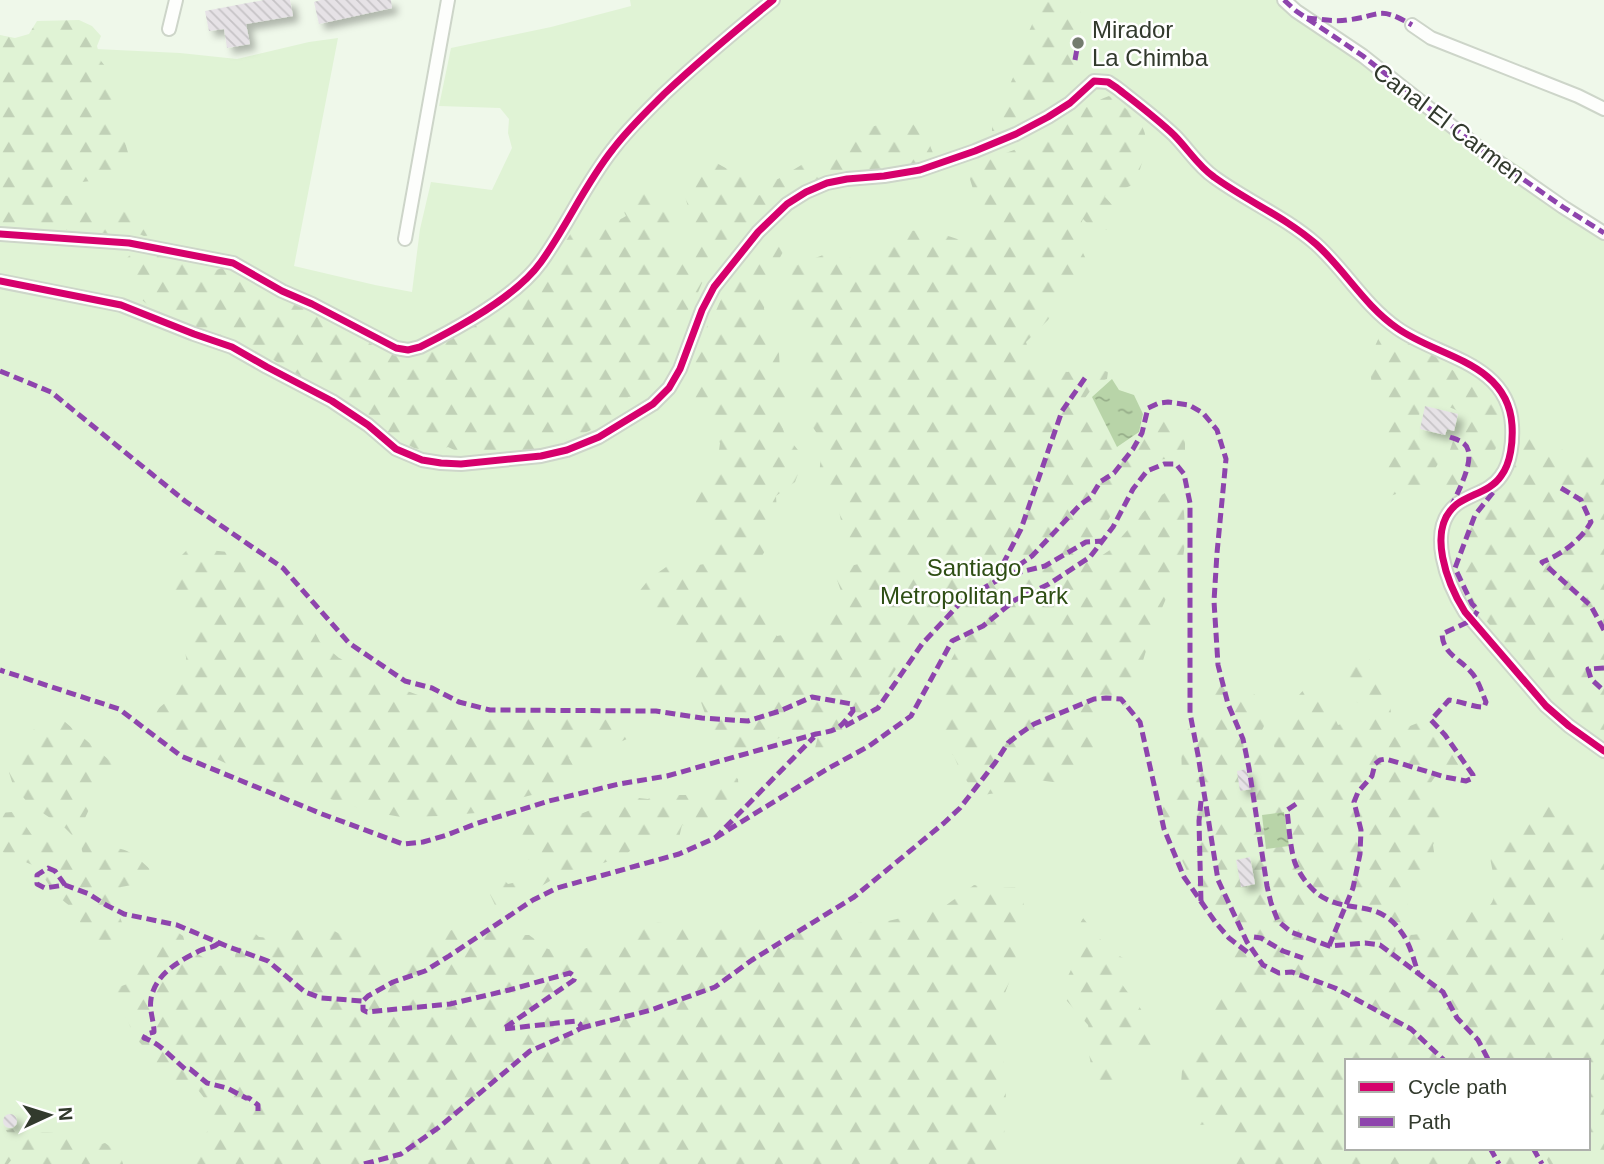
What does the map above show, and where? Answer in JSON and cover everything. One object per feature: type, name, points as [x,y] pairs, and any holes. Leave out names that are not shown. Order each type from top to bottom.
[{"type":"street","points":[[169,29],[176,0]]},
{"type":"street","points":[[405,239],[448,0]]},
{"type":"street","points":[[0,234],[129,243],[233,263],[282,291],[396,348],[408,350],[420,347],[496,303],[519,286],[540,263],[594,174],[614,147],[646,112],[704,57],[773,0]]},
{"type":"street","name":"Canal El Carmen","points":[[1284,0],[1363,56],[1486,154],[1604,233]]},
{"type":"street","points":[[1412,25],[1432,38],[1604,109]]},
{"type":"street","points":[[0,281],[121,305],[232,346],[267,368],[332,401],[368,425],[396,449],[422,460],[461,464],[541,456],[567,450],[599,437],[653,404],[669,388],[680,369],[702,310],[714,288],[758,232],[787,204],[827,183],[911,172],[941,164],[1016,134],[1048,117],[1076,99],[1094,81],[1108,82],[1165,127],[1212,176],[1288,222],[1318,246],[1383,317],[1399,330],[1457,357],[1498,387],[1509,405],[1512,425],[1510,456],[1502,476],[1494,484],[1457,505],[1449,513],[1442,537],[1444,567],[1465,612],[1533,692],[1569,726],[1604,751]]},
{"type":"green space","name":"Santiago Metropolitan Park","points":[[630,0],[1294,0],[1425,95],[1472,136],[1524,169],[1582,215],[1604,227],[1604,1164],[0,1164],[0,46],[180,53],[237,59],[338,38],[294,266],[412,292],[420,229],[431,182],[492,190],[512,148],[508,133],[509,119],[500,108],[439,106],[451,48],[551,27],[631,6]]},
{"type":"green space","points":[[1049,0],[1080,0],[1082,30],[1076,66],[1051,101],[1010,130],[992,131],[992,117],[1015,73],[1021,49],[1035,18]]},
{"type":"green space","points":[[79,20],[92,26],[101,36],[97,46],[101,61],[110,72],[120,99],[114,113],[108,118],[109,130],[124,139],[129,156],[114,167],[109,176],[101,180],[82,182],[69,177],[58,178],[52,188],[60,196],[82,195],[91,212],[100,209],[108,213],[126,203],[131,205],[144,214],[147,228],[154,230],[153,235],[126,236],[0,226],[0,35],[15,38],[29,34],[37,21]]},
{"type":"green space","points":[[1109,96],[1134,116],[1145,133],[1144,154],[1135,184],[1118,191],[1106,189],[1105,197],[1115,208],[1119,226],[1109,230],[1093,229],[1083,219],[1075,237],[1085,257],[1087,273],[1073,285],[1048,320],[1026,342],[1032,362],[1067,372],[1095,368],[1108,372],[1107,379],[1096,383],[1085,398],[1117,452],[1143,435],[1149,420],[1158,417],[1178,418],[1185,430],[1185,451],[1177,459],[1160,459],[1145,465],[1127,485],[1103,529],[1087,547],[1098,558],[1110,550],[1154,500],[1171,489],[1183,496],[1184,554],[1146,650],[1136,700],[1123,706],[1113,699],[1097,721],[1092,758],[1067,784],[1031,779],[996,793],[977,796],[960,771],[954,756],[937,742],[941,724],[943,675],[956,651],[949,639],[931,633],[908,651],[848,741],[834,755],[819,758],[815,748],[820,729],[813,728],[743,749],[726,747],[713,736],[691,674],[690,650],[660,612],[638,593],[649,579],[669,565],[687,567],[710,563],[711,537],[697,512],[694,484],[718,458],[720,443],[705,421],[691,390],[692,363],[701,337],[726,288],[776,231],[789,221],[793,234],[767,288],[764,309],[773,332],[780,369],[791,401],[780,419],[784,432],[804,458],[795,482],[776,496],[777,513],[770,541],[751,577],[749,600],[770,623],[777,636],[803,631],[831,609],[842,594],[836,577],[850,566],[867,562],[845,540],[839,511],[819,478],[822,441],[810,423],[806,390],[810,365],[808,338],[788,315],[786,293],[794,266],[831,252],[875,262],[877,246],[892,236],[905,232],[929,231],[960,240],[974,234],[985,216],[984,198],[973,189],[969,176],[983,163],[1035,141],[1089,105]]},
{"type":"green space","points":[[910,120],[929,143],[935,158],[904,168],[850,170],[798,187],[756,222],[702,283],[673,337],[674,349],[670,366],[656,386],[643,395],[628,397],[626,409],[589,431],[546,447],[506,454],[465,455],[448,447],[434,452],[414,448],[392,436],[377,421],[317,375],[300,376],[262,353],[196,329],[151,308],[141,299],[137,285],[126,279],[121,264],[132,253],[151,253],[195,263],[208,273],[222,268],[249,279],[283,299],[310,309],[339,328],[383,350],[402,356],[415,355],[436,347],[505,309],[545,273],[573,230],[626,216],[621,206],[628,197],[649,192],[665,206],[675,217],[672,231],[661,240],[681,245],[694,258],[696,232],[686,200],[684,181],[697,170],[713,161],[749,181],[750,196],[762,195],[767,181],[778,179],[834,149],[864,129],[888,122]]},
{"type":"green space","points":[[1381,333],[1411,343],[1430,353],[1455,372],[1476,378],[1493,398],[1500,418],[1496,448],[1484,467],[1471,480],[1451,493],[1445,495],[1439,492],[1448,474],[1437,475],[1447,459],[1458,426],[1465,423],[1454,409],[1423,403],[1417,431],[1446,439],[1445,450],[1423,484],[1390,496],[1384,463],[1387,435],[1383,415],[1374,398],[1371,378],[1371,355]]},
{"type":"green space","points":[[1521,436],[1569,452],[1604,456],[1604,738],[1552,698],[1472,604],[1455,568],[1475,515],[1512,472]]},
{"type":"green space","points":[[189,548],[238,553],[265,570],[280,588],[300,604],[320,642],[339,658],[363,668],[389,687],[439,703],[443,712],[502,719],[603,719],[632,726],[627,739],[604,749],[569,758],[574,767],[571,785],[476,813],[401,817],[372,812],[249,774],[182,743],[160,726],[154,712],[176,694],[188,673],[185,650],[197,627],[192,610],[175,594],[170,567]]},
{"type":"green space","points":[[1359,655],[1379,664],[1388,685],[1393,723],[1405,728],[1420,722],[1441,737],[1464,774],[1439,771],[1430,784],[1443,822],[1433,845],[1435,859],[1411,894],[1393,961],[1402,973],[1417,983],[1423,964],[1410,952],[1409,935],[1434,931],[1450,913],[1476,911],[1490,905],[1494,884],[1489,852],[1499,840],[1529,820],[1528,805],[1544,799],[1560,812],[1549,826],[1559,834],[1573,821],[1581,822],[1593,829],[1602,842],[1604,875],[1601,877],[1604,897],[1599,900],[1588,898],[1576,883],[1562,879],[1557,889],[1563,941],[1574,949],[1583,937],[1604,931],[1604,1014],[1595,1021],[1604,1039],[1604,1083],[1601,1083],[1598,1097],[1604,1101],[1604,1163],[1590,1142],[1590,1059],[1345,1059],[1345,1150],[1519,1150],[1529,1164],[1233,1164],[1232,1145],[1221,1124],[1196,1125],[1187,1109],[1181,1084],[1183,1057],[1194,1041],[1212,1027],[1211,1002],[1224,978],[1232,975],[1227,928],[1187,871],[1167,828],[1159,803],[1179,809],[1173,793],[1182,781],[1181,738],[1196,719],[1212,720],[1215,689],[1225,674],[1259,698],[1269,709],[1259,735],[1243,742],[1245,757],[1257,750],[1265,760],[1276,755],[1273,741],[1277,718],[1285,720],[1289,712],[1303,702],[1299,695],[1308,685],[1326,703],[1338,725],[1368,719],[1368,711],[1345,693],[1344,670]]},
{"type":"green space","points":[[57,715],[116,766],[114,779],[100,791],[85,818],[104,846],[129,852],[150,869],[137,884],[121,887],[114,898],[123,926],[113,939],[103,946],[92,943],[82,928],[77,912],[55,894],[37,867],[0,851],[0,813],[12,812],[36,841],[44,836],[54,838],[64,845],[70,858],[84,858],[80,843],[65,828],[28,803],[13,785],[7,766],[27,736],[40,724]]},
{"type":"green space","points":[[730,773],[738,779],[740,806],[702,832],[682,825],[679,838],[661,834],[658,846],[642,841],[624,856],[550,881],[512,903],[495,905],[486,886],[490,877],[502,878],[508,884],[539,877],[539,865],[528,859],[520,840],[527,823],[545,820],[557,825],[564,814],[583,813],[598,807],[608,812],[624,806],[629,797],[648,799],[664,791],[672,795],[688,795],[697,786],[707,793]]},
{"type":"green space","points":[[974,885],[992,888],[1015,887],[1024,904],[1015,931],[1016,964],[996,1017],[1003,1049],[1006,1090],[1004,1138],[993,1164],[185,1164],[204,1139],[214,1110],[188,1080],[174,1084],[161,1077],[150,1061],[150,1054],[133,1035],[127,1018],[112,1009],[111,990],[127,984],[149,950],[162,945],[157,936],[160,930],[172,928],[183,936],[186,946],[216,966],[227,965],[235,959],[236,940],[245,924],[259,937],[280,939],[293,931],[325,926],[351,940],[373,960],[386,965],[403,957],[418,944],[466,924],[507,935],[529,935],[548,949],[575,951],[618,940],[653,922],[738,931],[767,925],[832,931],[857,923],[888,921],[945,906]]},
{"type":"green space","points":[[1083,918],[1109,950],[1123,958],[1117,968],[1121,981],[1142,1011],[1157,1042],[1155,1058],[1146,1067],[1124,1048],[1117,1057],[1123,1083],[1118,1089],[1099,1082],[1092,1070],[1088,1025],[1060,990],[1076,958],[1077,933]]},
{"type":"green space","points":[[25,1127],[86,1144],[105,1143],[117,1152],[123,1164],[26,1164],[14,1157],[8,1164],[0,1164],[0,1146],[11,1146],[6,1130]]},
{"type":"green space","points":[[1556,1150],[1563,1150],[1581,1164],[1549,1164],[1546,1158]]},
{"type":"water","points":[[1112,379],[1119,390],[1134,395],[1143,414],[1139,432],[1117,447],[1092,397]]},
{"type":"water","points":[[1284,812],[1289,846],[1266,849],[1262,815]]},
{"type":"building","points":[[264,0],[290,0],[293,16],[246,24],[250,44],[227,48],[224,29],[209,31],[205,11]]},
{"type":"building","points":[[391,0],[392,8],[319,24],[314,2]]},
{"type":"building","points":[[1425,406],[1458,414],[1454,431],[1447,429],[1445,435],[1420,429]]},
{"type":"building","points":[[1247,769],[1251,789],[1240,791],[1237,771]]},
{"type":"building","points":[[1250,857],[1255,884],[1241,887],[1236,860]]},
{"type":"building","points":[[10,1114],[15,1116],[15,1126],[10,1128],[5,1126],[3,1121],[5,1116]]},
{"type":"marked path","points":[[1284,0],[1363,56],[1487,154],[1604,233]]},
{"type":"marked path","points":[[1307,18],[1342,21],[1380,13],[1392,15],[1412,25]]},
{"type":"marked path","points":[[1075,60],[1078,43]]},
{"type":"marked path","points":[[0,371],[51,392],[185,501],[283,568],[349,643],[405,681],[432,688],[459,702],[490,710],[656,711],[748,721],[812,697],[852,704],[853,711],[838,728],[830,731],[667,776],[619,784],[549,801],[447,835],[403,844],[181,756],[119,709],[0,670]]},
{"type":"marked path","points":[[1085,378],[1062,411],[1021,529],[1004,562],[1004,576],[1045,566],[1086,542],[1103,541]]},
{"type":"marked path","points":[[845,726],[878,708],[922,644],[964,599],[998,580],[1032,556],[1080,505],[1091,497],[1100,482],[1114,473],[1142,433],[1148,408],[1168,402],[1189,405],[1203,413],[1217,430],[1226,459],[1214,601],[1218,665],[1228,704],[1243,739],[1267,886],[1278,921],[1291,932],[1329,946],[1365,943],[1380,945],[1443,992],[1457,1018],[1478,1040],[1488,1059]]},
{"type":"marked path","points":[[1450,437],[1465,445],[1469,456],[1464,479],[1451,507]]},
{"type":"marked path","points":[[715,838],[869,746],[911,716],[952,641],[983,626],[1015,600],[1049,584],[1090,557],[1113,527],[1133,489],[1147,471],[1164,464],[1176,464],[1184,474],[1190,503],[1190,713],[1218,880],[1247,942],[1263,965],[1279,973],[1292,972],[1335,988],[1411,1029],[1443,1059]]},
{"type":"marked path","points":[[1329,946],[1353,888],[1360,854],[1361,830],[1354,802],[1358,792],[1372,776],[1375,764],[1386,759],[1445,777],[1466,781],[1473,778],[1445,735],[1431,720],[1449,700],[1481,707],[1484,707],[1486,702],[1476,678],[1448,651],[1442,634],[1472,620],[1478,610],[1472,604],[1455,568],[1475,515],[1495,490],[1494,487]]},
{"type":"marked path","points":[[1561,488],[1581,500],[1591,522],[1570,546],[1542,562],[1591,606],[1604,630]]},
{"type":"marked path","points":[[1604,668],[1588,669],[1591,679],[1604,691]]},
{"type":"marked path","points":[[581,1028],[651,1010],[715,987],[752,960],[854,897],[944,823],[960,808],[1008,743],[1018,735],[1034,724],[1094,699],[1121,699],[1140,722],[1164,829],[1184,877],[1216,923],[1229,938],[1251,955]]},
{"type":"marked path","points":[[364,1164],[401,1154],[438,1128],[530,1051],[581,1028],[576,1021],[503,1029],[574,980],[575,977],[570,973],[450,1004],[367,1012],[363,1010],[363,1001],[368,996],[393,982],[425,971],[533,900],[557,888],[679,854],[715,838],[814,737]]},
{"type":"marked path","points":[[1201,801],[1201,902]]},
{"type":"marked path","points":[[1296,804],[1287,810],[1293,857],[1304,879],[1316,893],[1326,899],[1376,911],[1394,923],[1412,952],[1418,973]]},
{"type":"marked path","points":[[65,885],[55,871],[48,868],[37,875],[37,884],[45,888],[65,885],[89,894],[124,914],[177,925],[268,961],[305,992],[321,998],[363,1001]]},
{"type":"marked path","points":[[1254,937],[1303,958]]},
{"type":"marked path","points":[[219,943],[184,959],[169,969],[157,982],[151,999],[154,1032],[146,1034],[144,1038],[161,1047],[185,1069],[190,1069],[207,1083],[249,1098],[258,1105],[258,1111]]},
{"type":"marked path","points":[[1491,1150],[1499,1164]]},
{"type":"marked path","points":[[1534,1150],[1542,1164]]},
{"type":"cycle path","points":[[0,234],[129,243],[233,263],[282,291],[396,348],[408,350],[420,347],[502,299],[530,275],[541,262],[603,162],[625,134],[677,82],[773,0]]},
{"type":"cycle path","points":[[0,281],[121,305],[232,347],[332,401],[368,425],[396,449],[422,460],[461,464],[541,456],[567,450],[599,437],[653,404],[669,388],[680,369],[702,310],[714,287],[758,232],[787,204],[827,183],[920,170],[975,151],[1048,117],[1070,103],[1094,81],[1108,82],[1167,129],[1208,173],[1316,244],[1385,319],[1413,338],[1468,364],[1498,387],[1508,404],[1512,425],[1509,458],[1497,481],[1457,504],[1447,515],[1441,542],[1447,573],[1465,612],[1546,706],[1604,751]]},
{"type":"place","name":"Mirador La Chimba","points":[[1078,43]]}]
